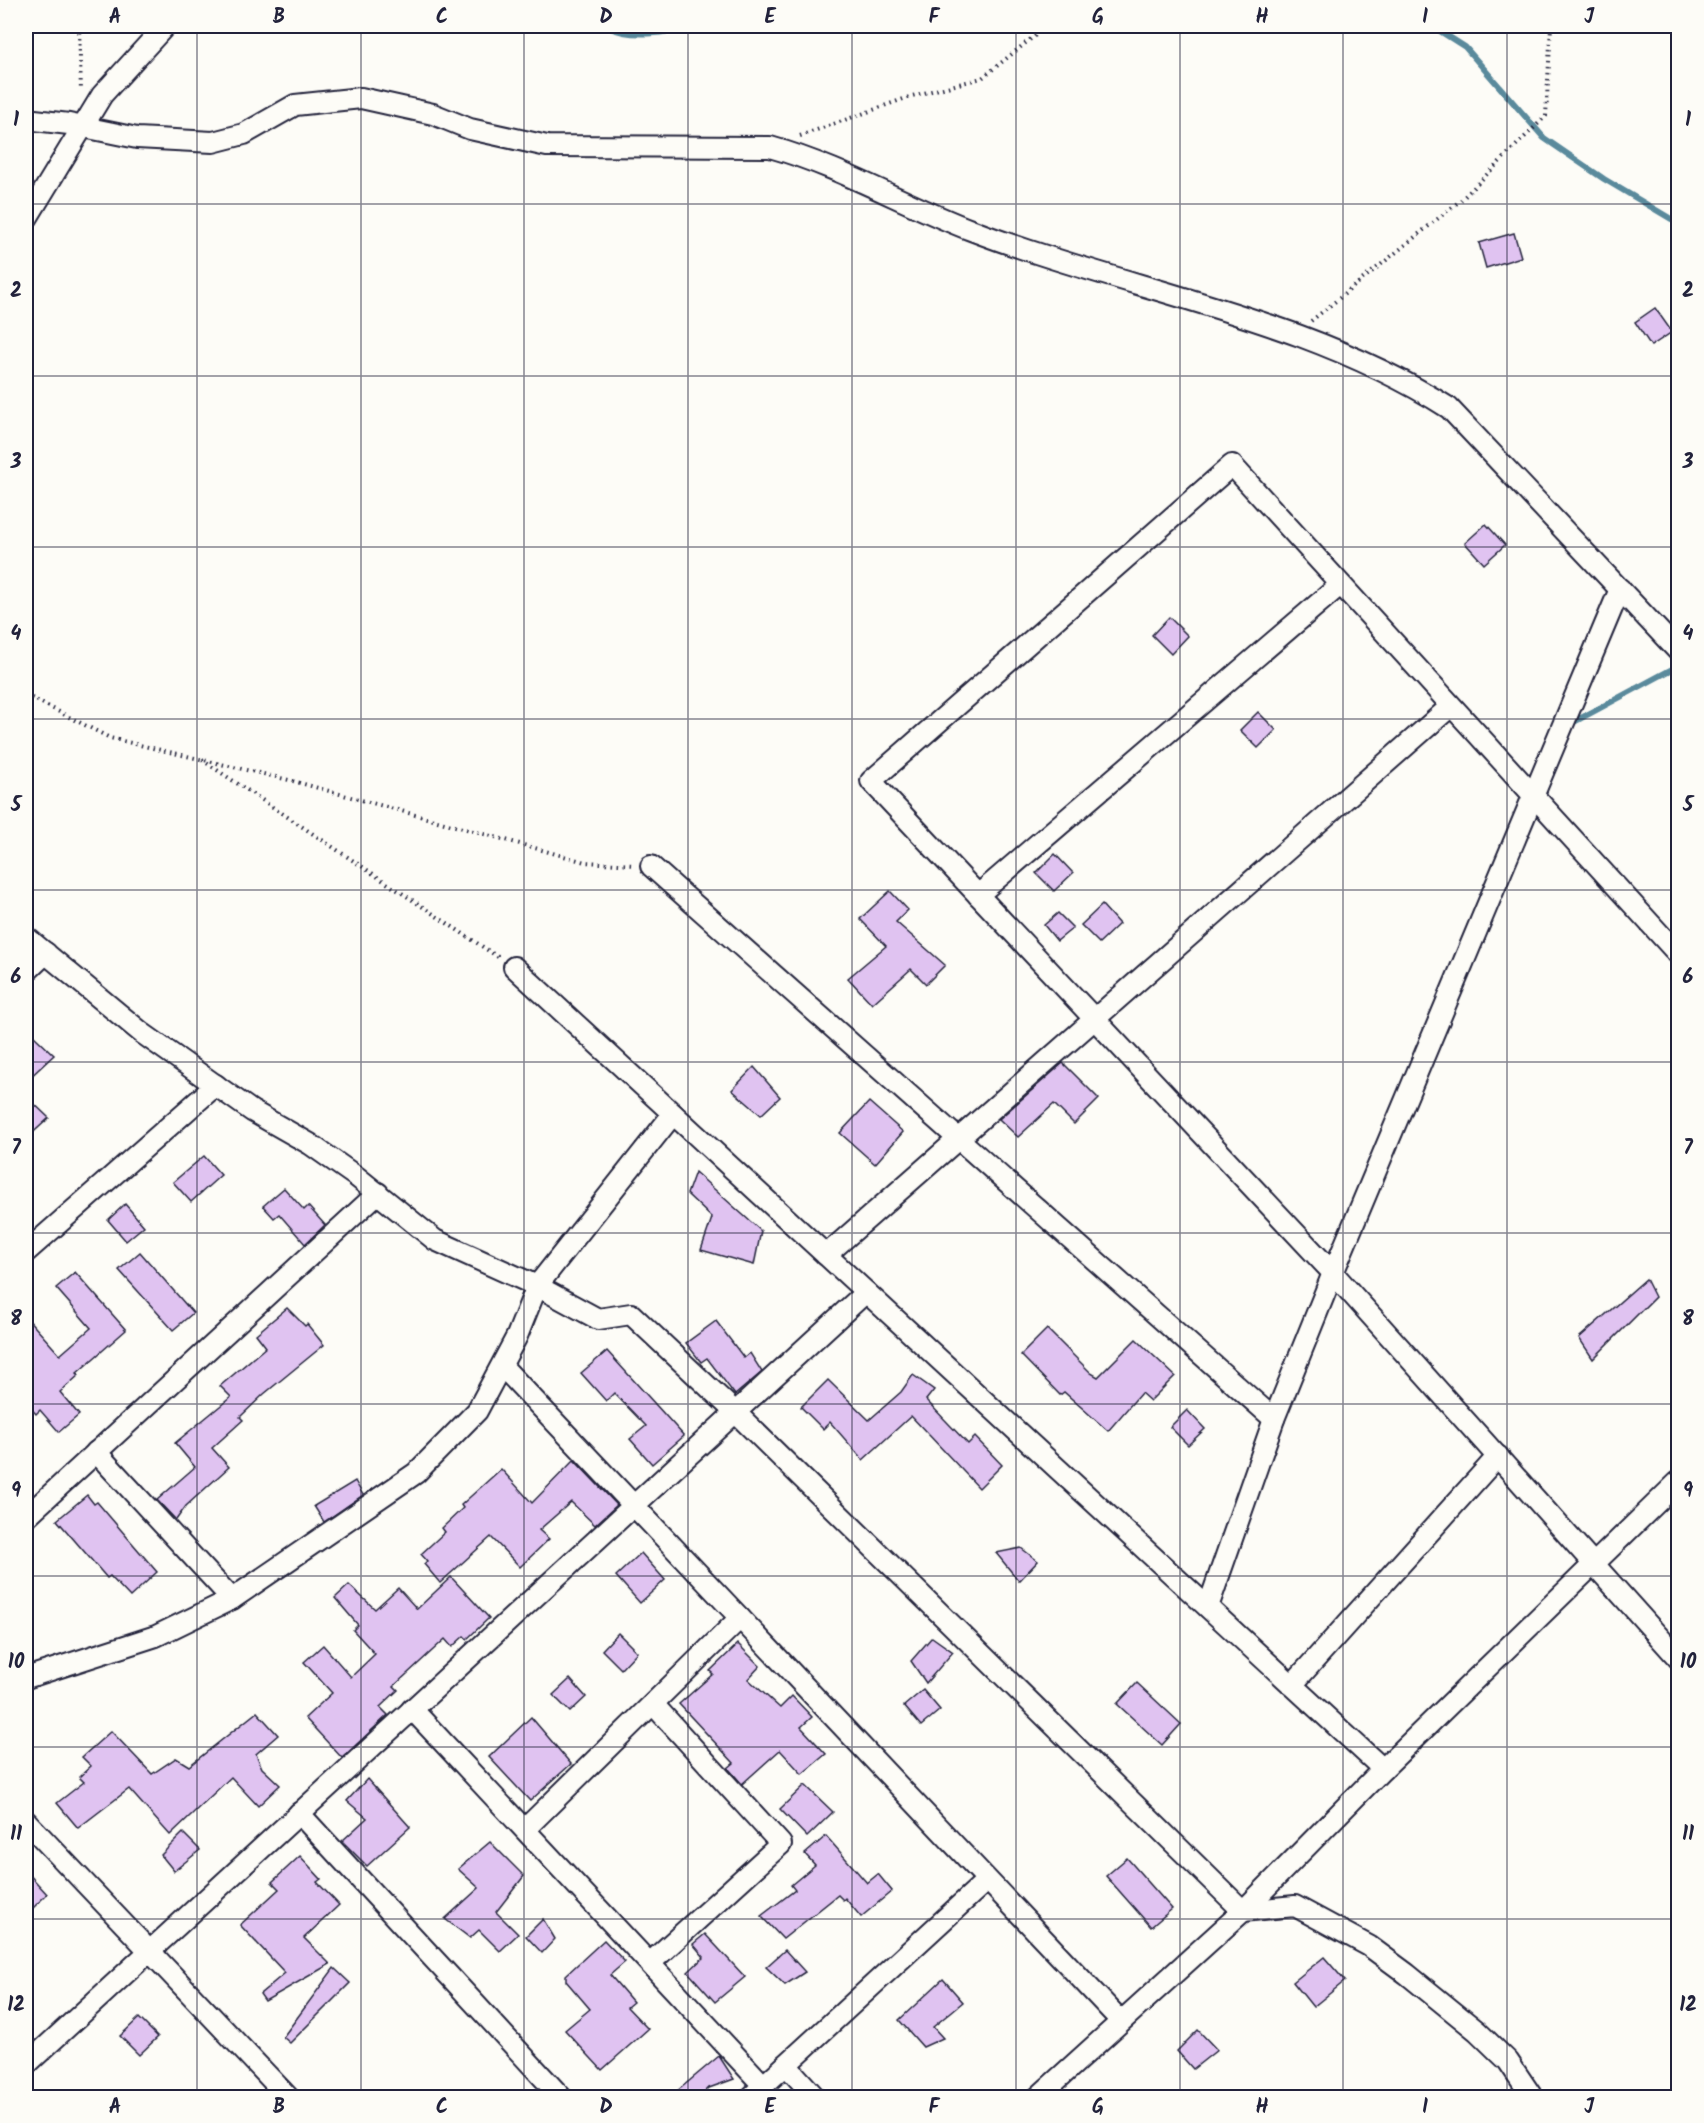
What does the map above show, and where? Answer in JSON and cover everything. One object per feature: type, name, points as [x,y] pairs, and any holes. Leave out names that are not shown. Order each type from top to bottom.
[{"type":"street","points":[[26,220],[102,95],[165,26]]},
{"type":"street","points":[[26,119],[137,138],[213,142],[244,134],[295,105],[361,98],[433,114],[470,129],[547,146],[770,147],[852,175],[971,230],[1294,334],[1405,380],[1449,408],[1678,651]]},
{"type":"street","points":[[1678,954],[1232,465],[871,781],[1332,1273],[1678,1658]]},
{"type":"street","points":[[978,895],[1340,585]]},
{"type":"street","points":[[1208,1607],[1274,1419],[1332,1273],[1620,589]]},
{"type":"street","points":[[826,1255],[1451,706]]},
{"type":"street","points":[[651,866],[1274,1419]]},
{"type":"street","points":[[26,937],[142,1033],[252,1111],[310,1144],[378,1193],[435,1240],[537,1286],[598,1319],[631,1314],[735,1412],[1243,1911],[1295,1906],[1369,1946],[1477,2031],[1508,2061],[1533,2097]]},
{"type":"street","points":[[26,972],[46,953]]},
{"type":"street","points":[[514,967],[1383,1769]]},
{"type":"street","points":[[26,1252],[216,1085]]},
{"type":"street","points":[[26,1678],[156,1636],[232,1599],[416,1473],[477,1411],[502,1366],[537,1286],[673,1114]]},
{"type":"street","points":[[26,1517],[378,1193]]},
{"type":"street","points":[[26,2065],[866,1292]]},
{"type":"street","points":[[502,1366],[1121,2021]]},
{"type":"street","points":[[96,1452],[232,1599]]},
{"type":"street","points":[[1292,1685],[1498,1456]]},
{"type":"street","points":[[1037,2097],[1243,1911],[1383,1769],[1678,1482]]},
{"type":"street","points":[[525,1829],[740,1618]]},
{"type":"street","points":[[650,1963],[781,1844],[652,1704]]},
{"type":"street","points":[[412,1709],[650,1963],[757,2091],[987,1880]]},
{"type":"street","points":[[299,1813],[562,2097]]},
{"type":"street","points":[[26,1821],[289,2097]]},
{"type":"street","points":[[786,2065],[816,2097]]},
{"type":"path","points":[[79,26],[82,93]]},
{"type":"path","points":[[770,147],[912,96],[982,78],[1047,26]]},
{"type":"path","points":[[1294,334],[1461,200],[1546,116],[1551,26]]},
{"type":"path","points":[[26,695],[110,738],[293,781],[585,862],[651,866]]},
{"type":"path","points":[[200,759],[514,967]]},
{"type":"building","points":[[1514,233],[1521,257],[1486,268],[1479,243]]},
{"type":"building","points":[[1655,308],[1672,332],[1651,346],[1635,322]]},
{"type":"building","points":[[1486,524],[1505,545],[1484,564],[1465,543]]},
{"type":"building","points":[[1169,617],[1188,636],[1171,654],[1152,635]]},
{"type":"building","points":[[1258,712],[1276,730],[1258,748],[1240,730]]},
{"type":"building","points":[[1055,854],[1073,873],[1054,891],[1036,873]]},
{"type":"building","points":[[890,891],[908,910],[896,922],[945,965],[926,984],[911,969],[872,1004],[848,978],[886,946],[860,919]]},
{"type":"building","points":[[1102,905],[1119,924],[1099,943],[1081,925]]},
{"type":"building","points":[[1058,913],[1073,928],[1057,941],[1044,925]]},
{"type":"building","points":[[34,1036],[54,1055],[26,1081],[26,1044]]},
{"type":"building","points":[[1063,1063],[1099,1099],[1074,1124],[1054,1104],[1018,1137],[999,1119]]},
{"type":"building","points":[[754,1067],[780,1097],[761,1115],[732,1090]]},
{"type":"building","points":[[26,1096],[49,1118],[26,1139]]},
{"type":"building","points":[[869,1102],[903,1132],[875,1164],[840,1133]]},
{"type":"building","points":[[204,1156],[221,1175],[191,1202],[173,1182]]},
{"type":"building","points":[[695,1172],[761,1231],[754,1265],[701,1250],[712,1218],[687,1194]]},
{"type":"building","points":[[284,1188],[304,1210],[308,1206],[325,1225],[305,1244],[279,1214],[274,1218],[263,1206]]},
{"type":"building","points":[[125,1204],[144,1226],[126,1241],[108,1220]]},
{"type":"building","points":[[140,1252],[193,1313],[173,1330],[119,1270]]},
{"type":"building","points":[[75,1272],[126,1330],[77,1373],[79,1375],[60,1392],[79,1415],[59,1432],[40,1410],[36,1414],[26,1403],[26,1317],[60,1355],[91,1328],[56,1288]]},
{"type":"building","points":[[1646,1279],[1655,1297],[1593,1359],[1579,1338]]},
{"type":"building","points":[[287,1308],[305,1326],[307,1324],[324,1345],[264,1394],[240,1417],[243,1420],[212,1448],[229,1467],[186,1506],[176,1520],[157,1500],[195,1467],[175,1443],[231,1397],[220,1386],[266,1347],[256,1334]]},
{"type":"building","points":[[716,1321],[744,1358],[750,1353],[762,1372],[735,1395],[707,1358],[701,1362],[686,1343]]},
{"type":"building","points":[[1047,1329],[1091,1373],[1098,1377],[1136,1339],[1175,1376],[1150,1401],[1141,1393],[1108,1431],[1064,1392],[1060,1395],[1021,1355]]},
{"type":"building","points":[[607,1351],[684,1436],[652,1464],[630,1439],[646,1426],[614,1393],[606,1401],[581,1373]]},
{"type":"building","points":[[913,1375],[934,1390],[926,1400],[968,1444],[975,1437],[1002,1465],[979,1488],[911,1416],[863,1460],[830,1422],[823,1429],[801,1407],[828,1380],[869,1420],[901,1392]]},
{"type":"building","points":[[1187,1410],[1205,1429],[1188,1445],[1170,1427]]},
{"type":"building","points":[[574,1460],[617,1505],[595,1525],[571,1502],[539,1530],[549,1539],[520,1567],[491,1537],[440,1583],[424,1564],[427,1561],[421,1554],[445,1532],[442,1528],[463,1508],[461,1505],[501,1469],[532,1503]]},
{"type":"building","points":[[355,1481],[363,1495],[324,1522],[314,1506]]},
{"type":"building","points":[[87,1495],[94,1504],[97,1502],[157,1572],[130,1597],[110,1576],[107,1578],[57,1520]]},
{"type":"building","points":[[1021,1548],[1038,1561],[1019,1581],[996,1553]]},
{"type":"building","points":[[641,1553],[665,1580],[640,1603],[616,1576]]},
{"type":"building","points":[[451,1577],[489,1618],[467,1639],[464,1636],[452,1647],[445,1639],[394,1686],[398,1690],[380,1707],[388,1715],[342,1758],[305,1718],[332,1693],[304,1662],[323,1645],[351,1677],[375,1654],[353,1630],[358,1625],[335,1598],[349,1585],[375,1609],[398,1588],[417,1609]]},
{"type":"building","points":[[618,1633],[637,1652],[621,1669],[602,1650]]},
{"type":"building","points":[[932,1637],[953,1652],[926,1683],[911,1661]]},
{"type":"building","points":[[738,1644],[760,1666],[748,1679],[780,1708],[792,1696],[812,1717],[801,1727],[826,1754],[802,1774],[780,1750],[742,1784],[728,1768],[734,1763],[679,1704],[713,1674],[710,1671]]},
{"type":"building","points":[[570,1679],[586,1697],[570,1712],[553,1695]]},
{"type":"building","points":[[1137,1683],[1181,1724],[1162,1745],[1117,1704]]},
{"type":"building","points":[[923,1690],[940,1710],[921,1726],[904,1706]]},
{"type":"building","points":[[257,1712],[278,1735],[256,1754],[262,1768],[280,1785],[258,1806],[231,1777],[170,1835],[129,1789],[78,1828],[57,1803],[84,1782],[79,1777],[91,1766],[82,1757],[111,1731],[152,1774],[176,1758],[189,1766]]},
{"type":"building","points":[[531,1717],[571,1764],[530,1801],[489,1757]]},
{"type":"building","points":[[367,1779],[410,1827],[367,1866],[342,1841],[367,1818],[347,1801]]},
{"type":"building","points":[[805,1785],[833,1812],[807,1837],[780,1809]]},
{"type":"building","points":[[183,1833],[200,1850],[174,1871],[161,1855]]},
{"type":"building","points":[[826,1836],[867,1883],[878,1874],[892,1891],[861,1917],[845,1898],[843,1900],[838,1895],[783,1939],[761,1916],[795,1890],[791,1885],[815,1865],[805,1854]]},
{"type":"building","points":[[490,1842],[524,1876],[496,1912],[518,1934],[500,1951],[479,1930],[470,1938],[445,1919],[479,1888],[458,1869]]},
{"type":"building","points":[[300,1856],[321,1879],[317,1882],[339,1905],[304,1938],[330,1964],[265,2001],[260,1994],[285,1973],[240,1925],[279,1889],[272,1882]]},
{"type":"building","points":[[1127,1858],[1172,1909],[1151,1927],[1106,1876]]},
{"type":"building","points":[[26,1871],[47,1894],[26,1915]]},
{"type":"building","points":[[543,1919],[555,1939],[542,1953],[526,1936]]},
{"type":"building","points":[[705,1934],[745,1977],[715,2002],[688,1972],[704,1957],[693,1944]]},
{"type":"building","points":[[604,1940],[625,1962],[610,1975],[633,2002],[627,2007],[648,2029],[602,2070],[565,2030],[590,2009],[566,1981],[566,1975]]},
{"type":"building","points":[[785,1950],[805,1972],[785,1985],[766,1967]]},
{"type":"building","points":[[1324,1957],[1345,1981],[1313,2007],[1293,1982]]},
{"type":"building","points":[[334,1968],[350,1983],[290,2043],[283,2037]]},
{"type":"building","points":[[943,1979],[963,2002],[933,2027],[943,2038],[923,2047],[899,2020]]},
{"type":"building","points":[[139,2018],[158,2037],[139,2055],[120,2036]]},
{"type":"building","points":[[1198,2030],[1217,2050],[1193,2069],[1177,2051]]},
{"type":"building","points":[[719,2056],[734,2079],[709,2088],[705,2092],[711,2097],[670,2097]]},
{"type":"waterway","points":[[606,26],[625,32],[648,34],[690,26]]},
{"type":"waterway","points":[[1432,26],[1465,47],[1544,138],[1604,179],[1678,223]]},
{"type":"waterway","points":[[1570,724],[1678,666]]}]
